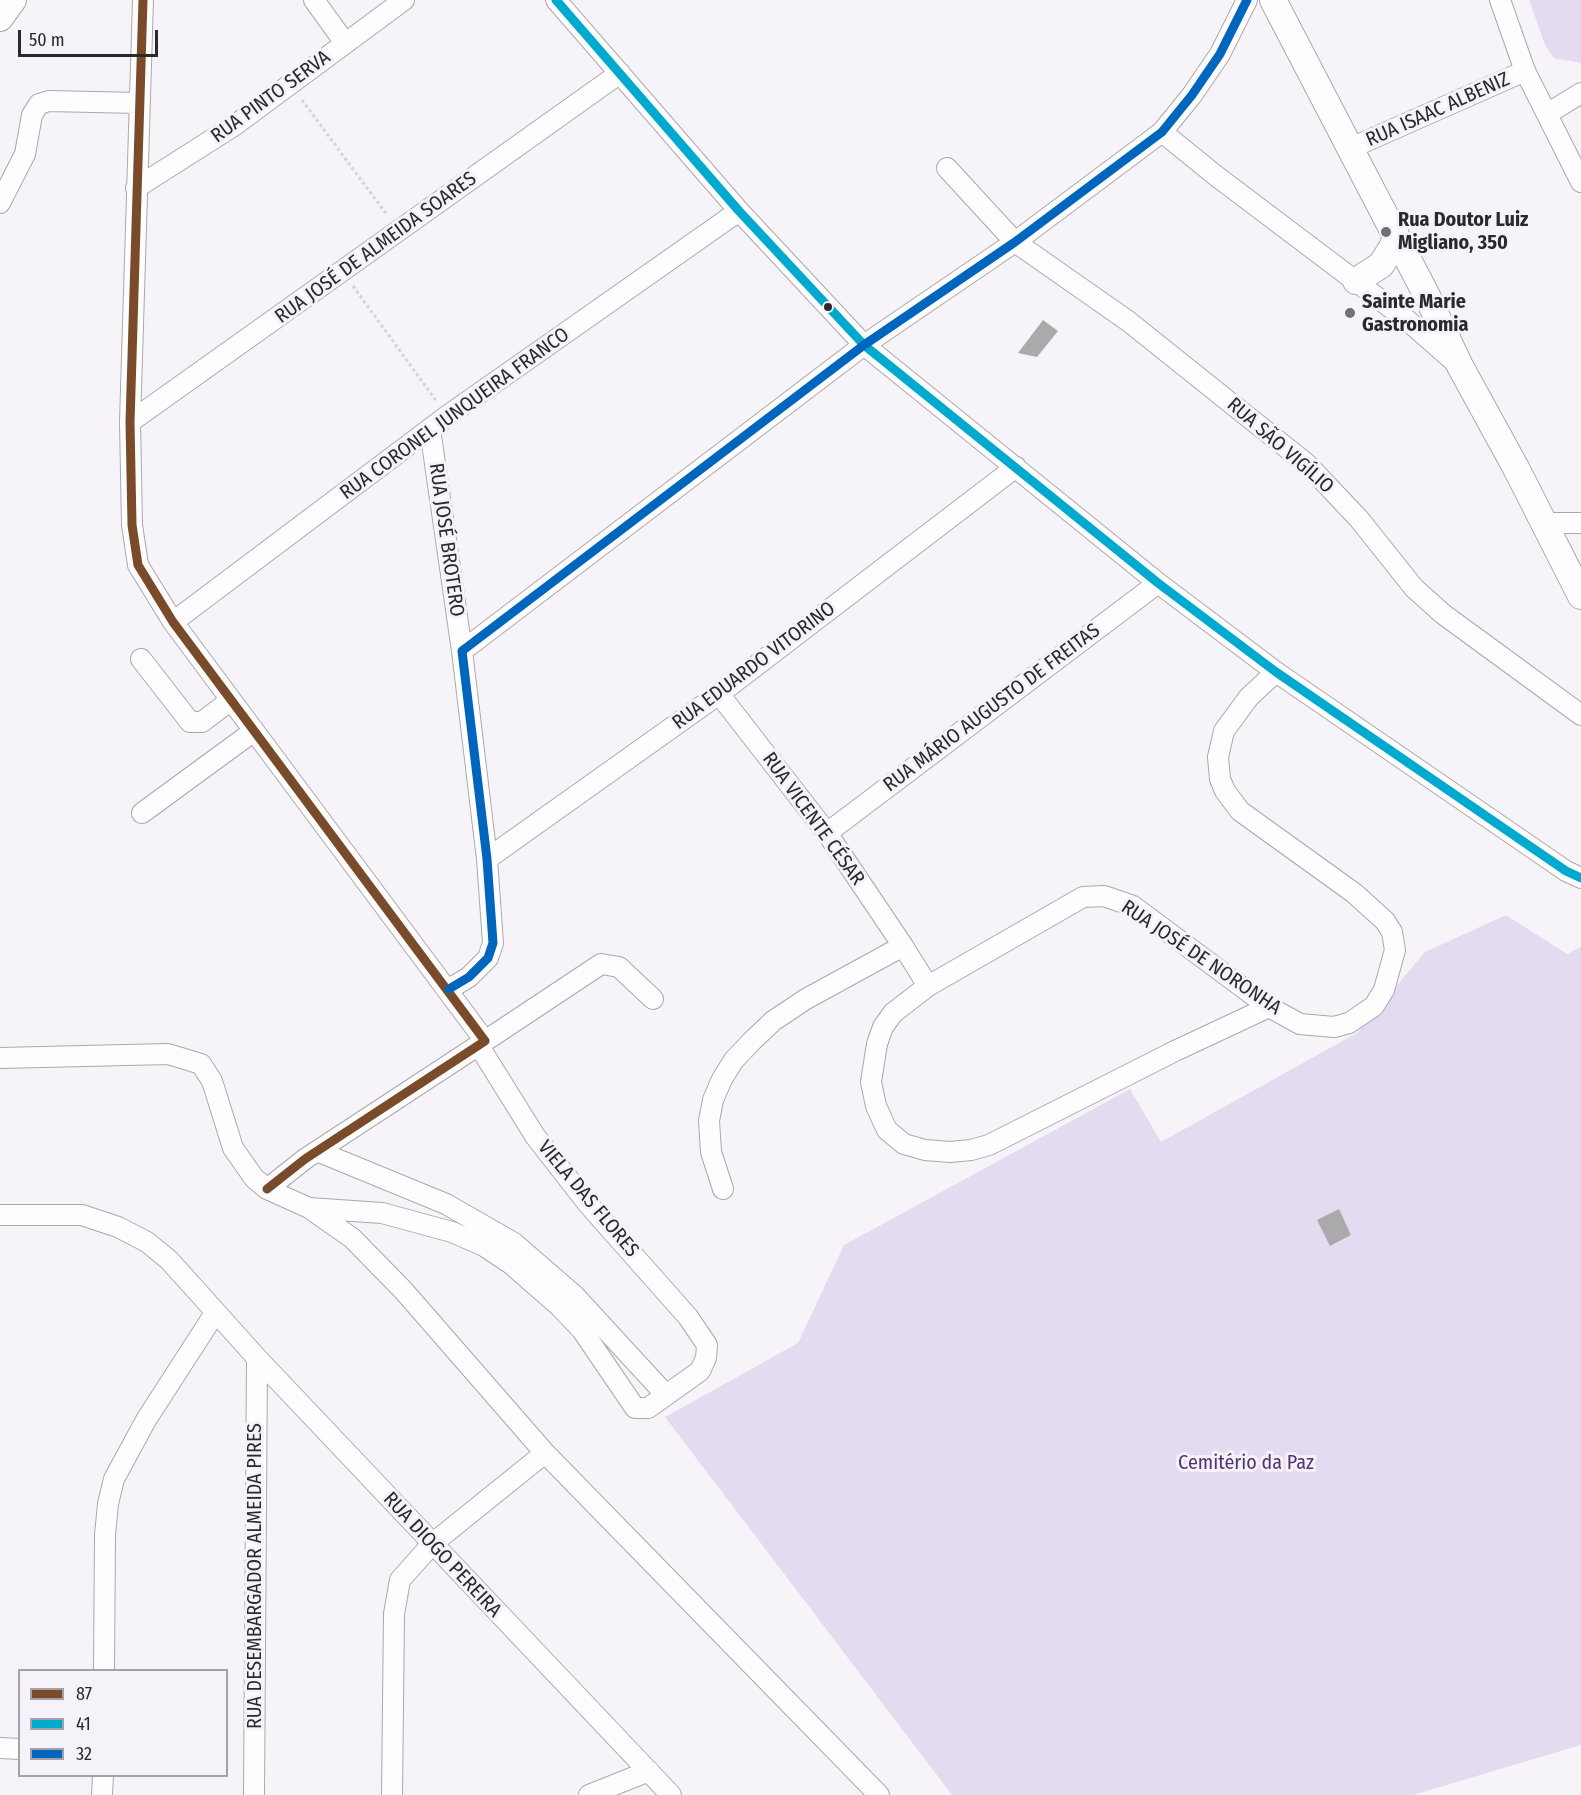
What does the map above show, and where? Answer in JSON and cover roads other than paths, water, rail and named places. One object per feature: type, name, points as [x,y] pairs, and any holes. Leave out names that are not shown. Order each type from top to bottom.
[{"type":"main road","points":[[0,18],[13,0]]},
{"type":"main road","points":[[1273,0],[1396,235],[1460,366],[1516,468],[1581,596]]},
{"type":"main road","points":[[1356,281],[1382,265],[1393,246],[1396,235]]},
{"type":"street","name":"VIELA DAS FLORES","points":[[143,0],[130,422],[135,551],[148,583],[173,621],[432,972],[449,990],[535,1136],[588,1204],[664,1288],[707,1345],[706,1358],[700,1371],[666,1395]]},
{"type":"street","points":[[314,0],[345,43]]},
{"type":"street","name":"RUA PINTO SERVA","points":[[136,188],[181,161],[291,85],[404,0]]},
{"type":"street","points":[[556,0],[739,211],[864,345],[1158,584],[1276,672],[1566,871],[1581,878]]},
{"type":"street","points":[[462,651],[864,345],[1015,242],[1162,132],[1192,95],[1220,54],[1247,0]]},
{"type":"street","points":[[1500,0],[1525,71],[1581,182]]},
{"type":"street","name":"RUA ISAAC ALBENIZ","points":[[1351,148],[1525,71]]},
{"type":"street","name":"RUA JOSÉ DE ALMEIDA SOARES","points":[[130,422],[620,73]]},
{"type":"street","points":[[1547,114],[1581,93]]},
{"type":"street","points":[[0,203],[25,154],[32,116],[39,104],[49,101],[139,102]]},
{"type":"street","points":[[1162,132],[1215,175],[1407,320],[1460,366]]},
{"type":"street","name":"RUA SÃO VIGÍLIO","points":[[947,168],[1015,242],[1128,321],[1307,464],[1359,519],[1414,588],[1443,614],[1581,715]]},
{"type":"street","name":"RUA CORONEL JUNQUEIRA FRANCO","points":[[173,621],[429,429],[739,211]]},
{"type":"street","name":"RUA JOSÉ BROTERO","points":[[429,429],[462,651],[487,859],[492,951],[469,977],[449,990]]},
{"type":"street","name":"RUA EDUARDO VITORINO","points":[[487,859],[719,694],[1016,467]]},
{"type":"street","points":[[1542,523],[1581,523]]},
{"type":"street","name":"RUA MÁRIO AUGUSTO DE FREITAS","points":[[827,833],[1158,584]]},
{"type":"street","points":[[141,660],[190,722],[202,722],[231,700]]},
{"type":"street","name":"RUA JOSÉ DE NORONHA","points":[[1269,1007],[1175,1051],[989,1145],[950,1152],[925,1150],[904,1144],[887,1130],[876,1106],[871,1082],[877,1044],[883,1027],[893,1013],[928,986],[1083,897],[1104,896],[1133,906],[1269,1007],[1300,1024],[1334,1027],[1349,1023],[1374,1006],[1384,990],[1395,950],[1392,932],[1385,921],[1354,893],[1240,811],[1225,791],[1218,757],[1224,731],[1250,697],[1276,672]]},
{"type":"street","name":"RUA VICENTE CÉSAR","points":[[719,694],[827,833],[928,986]]},
{"type":"street","points":[[142,813],[254,731]]},
{"type":"street","points":[[723,1189],[711,1152],[709,1121],[713,1100],[734,1060],[773,1021],[806,999],[903,946]]},
{"type":"street","points":[[267,1189],[317,1151],[601,964],[619,967],[653,999]]},
{"type":"street","points":[[0,1058],[168,1054],[193,1060],[207,1070],[232,1148],[254,1178],[267,1189],[309,1208],[352,1238],[403,1290],[545,1453],[879,1795]]},
{"type":"street","points":[[309,1208],[382,1213],[452,1232],[483,1246],[511,1264],[567,1314],[582,1330],[635,1408],[648,1408],[666,1395],[574,1295],[514,1243],[446,1204],[317,1151]]},
{"type":"street","name":"RUA DIOGO PEREIRA","points":[[0,1215],[82,1215],[118,1227],[147,1242],[169,1260],[257,1358],[671,1795]]},
{"type":"street","points":[[104,1669],[105,1535],[108,1504],[114,1479],[146,1420],[215,1313]]},
{"type":"street","name":"RUA DESEMBARGADOR ALMEIDA PIRES","points":[[254,1795],[257,1358]]},
{"type":"street","points":[[392,1795],[393,1614],[400,1580],[415,1560],[432,1544],[545,1453]]},
{"type":"street","points":[[0,1748],[18,1749]]},
{"type":"street","points":[[589,1795],[649,1771]]},
{"type":"street","points":[[102,1795],[103,1777]]},
{"type":"place","name":"Rua Doutor Luiz Migliano, 350","points":[[1386,232]]},
{"type":"place","name":"Sainte Marie Gastronomia","points":[[1350,313]]},
{"type":"park label","name":"Cemitério da Paz","points":[[1246,1463]]}]
